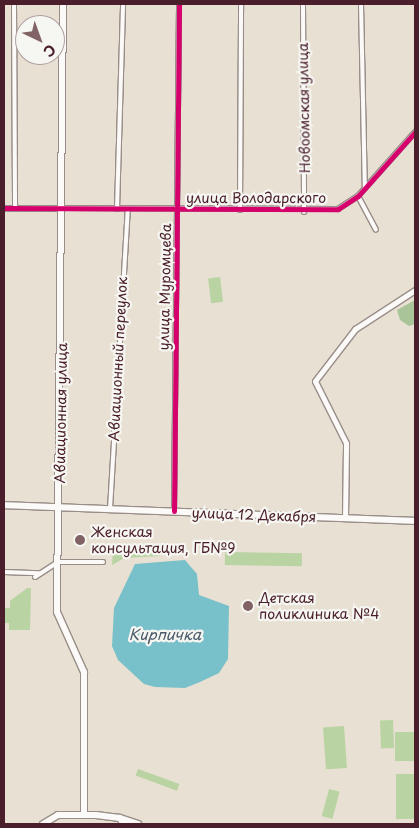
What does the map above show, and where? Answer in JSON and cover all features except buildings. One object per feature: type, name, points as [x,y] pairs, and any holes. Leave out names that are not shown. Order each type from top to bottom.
[{"type":"main road","name":"Авиационная улица","points":[[63,4],[58,620],[84,672],[84,815]]},
{"type":"main road","name":"улица 12 Декабря","points":[[4,505],[415,521]]},
{"type":"main road","points":[[46,822],[84,815],[120,818],[138,824]]},
{"type":"main road","points":[[120,818],[123,824]]},
{"type":"street","points":[[14,4],[15,208]]},
{"type":"street","points":[[117,209],[123,4]]},
{"type":"street","name":"улица Муромцева","points":[[174,512],[178,209],[178,4]]},
{"type":"street","points":[[240,210],[242,4]]},
{"type":"street","name":"Новоомская улица","points":[[303,4],[304,212]]},
{"type":"street","points":[[361,4],[365,188]]},
{"type":"street","name":"улица Володарского","points":[[4,208],[304,212],[338,209],[358,196],[415,132]]},
{"type":"street","points":[[358,196],[376,230]]},
{"type":"street","name":"Авиационный переулок","points":[[110,509],[128,209]]},
{"type":"street","points":[[345,518],[346,443],[315,381],[361,325],[415,290]]},
{"type":"street","points":[[34,578],[58,562],[103,562]]},
{"type":"street","points":[[4,572],[40,573]]},
{"type":"green space","points":[[220,277],[223,302],[211,303],[208,278]]},
{"type":"green space","points":[[415,300],[415,324],[409,326],[400,320],[397,310]]},
{"type":"green space","points":[[113,551],[160,552],[160,556],[124,558],[112,565]]},
{"type":"green space","points":[[225,552],[302,553],[302,566],[225,565]]},
{"type":"green space","points":[[27,588],[31,588],[30,630],[9,630],[9,623],[4,623],[4,608],[10,608],[10,601]]},
{"type":"green space","points":[[380,720],[393,720],[394,748],[381,748]]},
{"type":"green space","points":[[344,726],[347,768],[326,769],[323,727]]},
{"type":"green space","points":[[395,732],[415,732],[415,761],[395,761]]},
{"type":"green space","points":[[138,769],[179,784],[177,791],[136,776]]},
{"type":"green space","points":[[396,774],[415,774],[415,819],[396,819]]},
{"type":"green space","points":[[329,789],[340,792],[332,819],[322,816]]},
{"type":"water","name":"Кирпичка","points":[[185,560],[197,574],[199,595],[229,606],[228,659],[219,673],[185,688],[155,687],[144,684],[118,660],[112,646],[114,608],[135,564]]},
{"type":"cycle path","points":[[174,511],[179,4]]},
{"type":"cycle path","points":[[4,208],[338,209],[358,196],[415,132]]},
{"type":"place","name":"Женская консультация, ГБ№9","points":[[80,540]]},
{"type":"place","name":"Детская поликлиника №4","points":[[248,606]]}]
